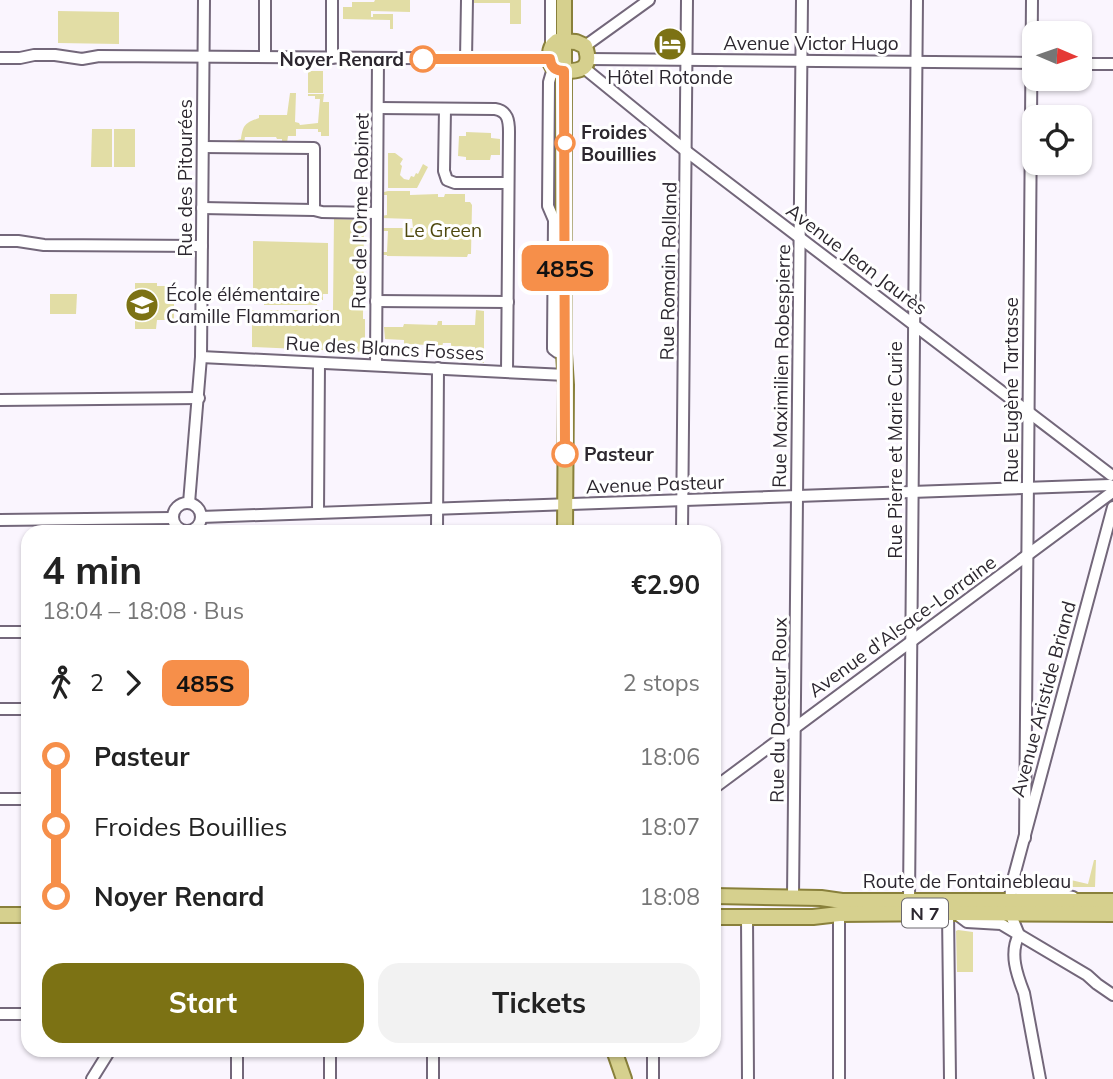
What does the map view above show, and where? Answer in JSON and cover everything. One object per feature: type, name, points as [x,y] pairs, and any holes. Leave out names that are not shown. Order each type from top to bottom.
[{"type":"main road","points":[[565,0],[568,57]]},
{"type":"main road","points":[[565,525],[565,125],[572,0]]},
{"type":"main road","name":"N 7","points":[[721,896],[793,897]]},
{"type":"main road","name":"Route de Fontainebleau","points":[[793,897],[842,901],[1113,901]]},
{"type":"main road","name":"N 7","points":[[721,917],[952,913],[1011,903],[1113,914]]},
{"type":"main road","points":[[0,905],[21,905]]},
{"type":"main road","points":[[0,915],[21,915]]},
{"type":"main road","points":[[616,1057],[624,1079]]},
{"type":"street","name":"Rue des Pitourées","points":[[189,503],[201,357],[204,0]]},
{"type":"street","points":[[265,0],[265,57]]},
{"type":"street","points":[[331,58],[332,0]]},
{"type":"street","points":[[466,59],[467,0]]},
{"type":"street","points":[[551,0],[568,57]]},
{"type":"street","points":[[564,354],[557,352],[553,344],[554,220],[548,206],[550,82],[568,57],[649,0]]},
{"type":"street","name":"Rue Romain Rolland","points":[[682,525],[687,0]]},
{"type":"street","name":"Rue Maximilien Robespierre","points":[[798,523],[802,0]]},
{"type":"street","name":"Rue Pierre et Marie Curie","points":[[909,901],[917,0]]},
{"type":"street","name":"Rue Eugène Tartasse","points":[[1032,0],[1032,21]]},
{"type":"street","name":"Avenue Victor Hugo","points":[[0,58],[34,55],[82,59],[99,55],[466,59],[568,57],[1022,63]]},
{"type":"street","name":"Avenue Jean Jaurès","points":[[568,57],[1028,412],[1112,484]]},
{"type":"street","name":"Rue de l'Orme Robinet","points":[[376,365],[378,58]]},
{"type":"street","points":[[1092,64],[1113,64]]},
{"type":"street","name":"Rue Eugène Tartasse","points":[[1025,838],[1033,91]]},
{"type":"street","points":[[378,107],[495,109],[506,114],[509,121],[507,372]]},
{"type":"street","points":[[445,109],[444,171],[447,180],[455,183],[508,183]]},
{"type":"street","points":[[203,147],[314,148],[314,209]]},
{"type":"street","points":[[202,208],[314,209],[322,212],[377,213]]},
{"type":"street","points":[[0,242],[18,241],[44,245],[202,246]]},
{"type":"street","points":[[376,301],[508,302]]},
{"type":"street","name":"Rue des Blancs Fosses","points":[[201,357],[566,375]]},
{"type":"street","points":[[318,513],[319,363]]},
{"type":"street","points":[[437,525],[438,368]]},
{"type":"street","points":[[0,400],[199,398]]},
{"type":"street","name":"Avenue Pasteur","points":[[201,517],[1112,484]]},
{"type":"street","name":"Avenue d'Alsace-Lorraine","points":[[721,783],[1027,555],[1112,484]]},
{"type":"street","points":[[178,525],[173,514],[177,507],[184,503],[199,509],[201,517],[198,525]]},
{"type":"street","name":"Avenue Aristide Briand","points":[[1011,903],[1038,786],[1113,507]]},
{"type":"street","points":[[0,520],[112,525]]},
{"type":"street","name":"Rue du Docteur Roux","points":[[793,897],[798,523]]},
{"type":"street","points":[[0,632],[21,632]]},
{"type":"street","points":[[0,709],[21,709]]},
{"type":"street","points":[[1025,781],[1038,786]]},
{"type":"street","points":[[0,799],[21,799]]},
{"type":"street","points":[[1011,903],[1017,932],[1013,952],[1024,993],[1040,1079]]},
{"type":"street","points":[[950,1079],[952,913]]},
{"type":"street","points":[[839,914],[839,1079]]},
{"type":"street","points":[[747,917],[748,1079]]},
{"type":"street","points":[[1017,932],[1087,975],[1113,995]]},
{"type":"street","points":[[0,1014],[21,1014]]},
{"type":"street","points":[[92,1079],[106,1057]]},
{"type":"street","points":[[237,1057],[237,1079]]},
{"type":"street","points":[[330,1057],[330,1079]]},
{"type":"street","points":[[433,1057],[433,1079]]},
{"type":"street","points":[[653,1057],[653,1079]]},
{"type":"green space","points":[[410,0],[410,12],[371,11],[371,17],[373,14],[393,14],[393,29],[390,29],[390,20],[343,19],[343,7],[352,7],[352,2]]},
{"type":"green space","points":[[474,0],[521,0],[521,24],[510,24],[510,3],[474,3]]},
{"type":"green space","points":[[58,11],[119,12],[119,44],[58,43]]},
{"type":"green space","points":[[308,71],[323,71],[323,93],[308,93]]},
{"type":"green space","points":[[290,93],[296,93],[295,122],[300,125],[318,123],[320,99],[308,94],[324,94],[323,102],[329,102],[329,136],[321,136],[318,129],[296,129],[296,136],[288,136],[287,143],[282,144],[282,139],[276,137],[245,137],[244,144],[235,144],[234,141],[241,139],[246,125],[259,118],[259,115],[287,115]]},
{"type":"green space","points":[[92,129],[112,129],[112,167],[91,167]]},
{"type":"green space","points":[[114,129],[135,129],[135,167],[114,167]]},
{"type":"green space","points":[[466,132],[491,133],[491,138],[500,139],[500,155],[491,155],[490,160],[466,160],[466,157],[458,156],[459,136],[466,136]]},
{"type":"green space","points":[[388,153],[395,153],[403,159],[400,175],[404,179],[409,180],[411,176],[418,174],[423,164],[428,167],[417,188],[388,188]]},
{"type":"green space","name":"Le Green","points":[[410,191],[410,195],[438,194],[438,197],[444,197],[445,194],[465,194],[465,202],[472,205],[471,254],[467,257],[380,255],[380,252],[387,252],[388,231],[380,231],[380,228],[413,228],[412,219],[381,218],[387,215],[387,195],[384,195],[384,192]]},
{"type":"green space","points":[[334,219],[364,220],[365,352],[252,347],[252,310],[333,310]]},
{"type":"green space","points":[[253,241],[328,243],[328,294],[323,294],[323,300],[317,300],[317,305],[264,305],[264,300],[259,299],[258,294],[253,294]]},
{"type":"green space","points":[[135,283],[174,286],[174,320],[157,320],[156,329],[135,329]]},
{"type":"green space","points":[[50,294],[77,294],[76,314],[50,314]]},
{"type":"green space","points":[[476,310],[484,311],[484,363],[475,362],[475,347],[443,343],[442,347],[438,346],[438,342],[430,342],[429,345],[404,344],[404,340],[385,339],[384,327],[403,327],[404,324],[437,325],[438,321],[442,321],[442,325],[475,325]]},
{"type":"green space","points":[[1094,860],[1095,887],[1055,887],[1058,877],[1088,884]]},
{"type":"green space","points":[[958,930],[973,932],[973,972],[957,972]]},
{"type":"bus line","name":"485S","points":[[423,59],[550,59],[553,68],[564,71],[565,454]]},
{"type":"place","name":"Hôtel Rotonde","points":[[670,44]]},
{"type":"place","name":"Noyer Renard","points":[[423,59]]},
{"type":"place","name":"Froides Bouillies","points":[[565,143]]},
{"type":"place","name":"École élémentaire Camille Flammarion","points":[[142,305]]},
{"type":"place","name":"Pasteur","points":[[565,454]]}]
